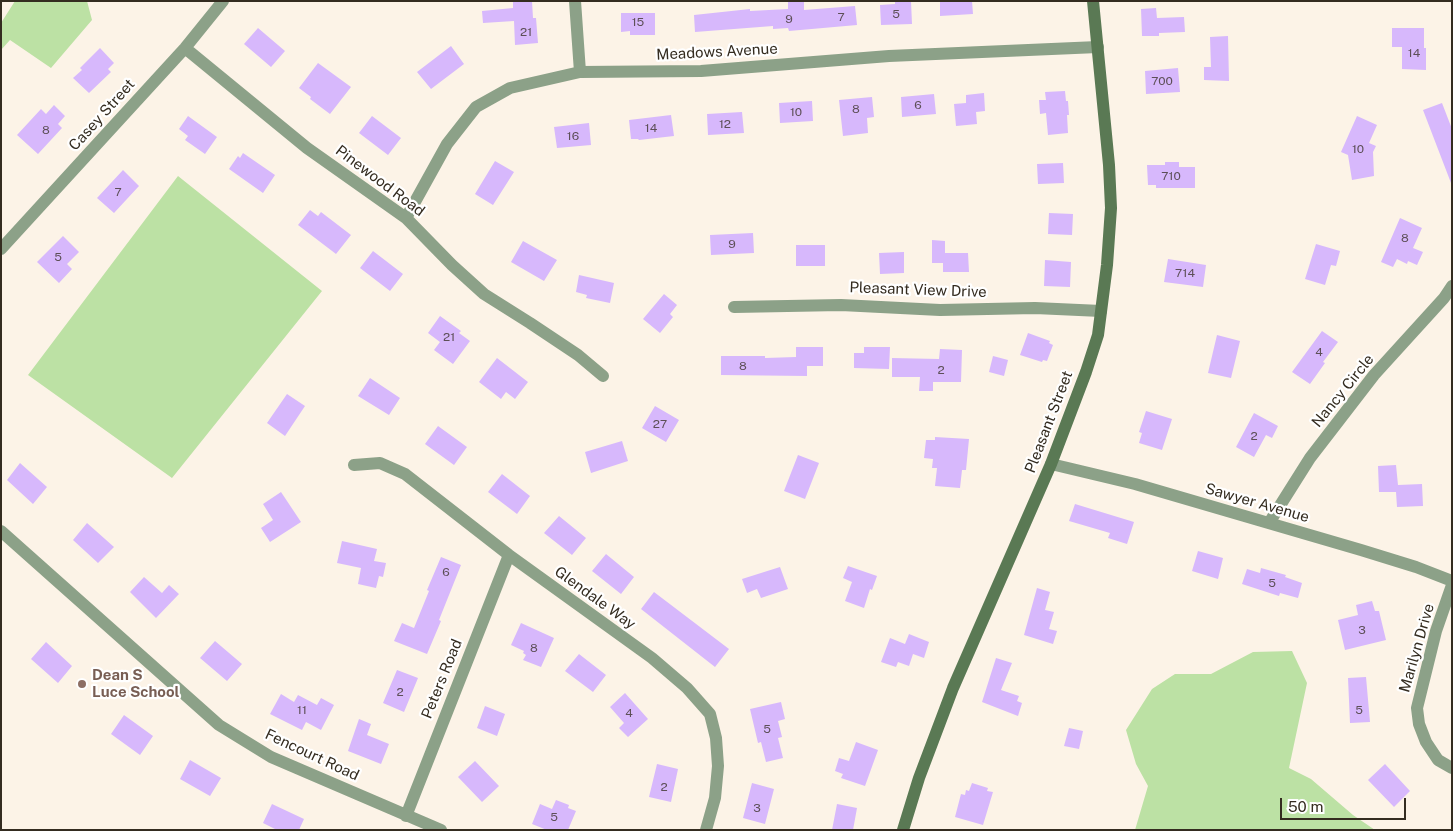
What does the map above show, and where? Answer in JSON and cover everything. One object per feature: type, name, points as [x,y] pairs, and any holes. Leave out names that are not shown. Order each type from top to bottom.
[{"type":"main road","name":"Pleasant Street","points":[[903,830],[919,778],[953,688],[1051,464],[1086,372],[1098,334],[1107,265],[1111,208],[1109,165],[1093,1]]},
{"type":"street","name":"Casey Street","points":[[1,249],[185,48],[224,1]]},
{"type":"street","points":[[576,1],[580,72]]},
{"type":"street","name":"Meadows Avenue","points":[[406,218],[447,144],[476,107],[510,88],[580,72],[701,71],[889,56],[1098,47]]},
{"type":"street","name":"Pinewood Road","points":[[185,48],[306,148],[406,218],[452,265],[484,294],[570,350],[602,376]]},
{"type":"street","name":"Nancy Circle","points":[[1268,523],[1310,458],[1374,375],[1444,298],[1452,286]]},
{"type":"street","name":"Pleasant View Drive","points":[[734,307],[840,304],[940,310],[1035,308],[1101,311]]},
{"type":"street","name":"Glendale Way","points":[[354,465],[380,463],[405,474],[509,555],[652,658],[687,688],[710,714],[716,738],[718,766],[715,798],[706,830]]},
{"type":"street","name":"Sawyer Avenue","points":[[1051,464],[1135,484],[1382,556],[1452,581]]},
{"type":"street","name":"Fencourt Road","points":[[1,531],[219,725],[271,757],[441,830]]},
{"type":"street","name":"Peters Road","points":[[406,816],[509,555]]},
{"type":"street","name":"Marilyn Drive","points":[[1452,586],[1436,631],[1417,708],[1426,742],[1438,760],[1452,768]]},
{"type":"green space","points":[[15,1],[87,1],[92,20],[51,68],[10,40],[1,50],[1,23]]},
{"type":"green space","points":[[178,176],[322,291],[172,478],[28,375]]},
{"type":"green space","points":[[1292,651],[1307,683],[1289,768],[1311,779],[1353,815],[1375,830],[1135,830],[1148,786],[1136,764],[1126,730],[1152,689],[1175,674],[1211,674],[1253,652]]},
{"type":"building","points":[[513,1],[532,1],[533,18],[536,18],[538,43],[515,45],[514,21],[483,23],[482,11],[513,8]]},
{"type":"building","points":[[788,1],[804,1],[804,10],[855,6],[857,25],[789,31],[788,28],[773,29],[773,26],[695,32],[694,15],[750,9],[750,11],[788,9]]},
{"type":"building","points":[[895,1],[911,1],[912,24],[881,25],[880,5],[895,4]]},
{"type":"building","points":[[940,1],[972,1],[973,14],[940,16]]},
{"type":"building","points":[[1156,8],[1157,18],[1184,17],[1185,32],[1159,33],[1159,36],[1142,36],[1141,9]]},
{"type":"building","points":[[621,13],[655,13],[655,35],[630,35],[630,31],[621,32]]},
{"type":"building","points":[[258,28],[285,51],[271,67],[244,44]]},
{"type":"building","points":[[1392,28],[1424,28],[1426,70],[1402,69],[1402,47],[1392,47]]},
{"type":"building","points":[[1228,36],[1229,81],[1204,80],[1204,67],[1211,67],[1210,37]]},
{"type":"building","points":[[451,46],[464,64],[431,89],[417,72]]},
{"type":"building","points":[[100,48],[114,63],[108,69],[111,72],[89,93],[73,78]]},
{"type":"building","points":[[318,63],[351,87],[330,114],[299,88]]},
{"type":"building","points":[[1178,68],[1180,92],[1146,94],[1145,71]]},
{"type":"building","points":[[1065,91],[1069,115],[1067,115],[1068,133],[1048,135],[1046,113],[1040,114],[1039,100],[1046,100],[1045,92]]},
{"type":"building","points":[[984,93],[985,111],[976,112],[977,124],[956,126],[954,104],[966,103],[966,95]]},
{"type":"building","points":[[934,94],[936,114],[902,117],[901,97]]},
{"type":"building","points":[[872,97],[874,117],[867,118],[868,133],[843,136],[839,100]]},
{"type":"building","points":[[812,101],[813,121],[780,123],[779,103]]},
{"type":"building","points":[[1442,103],[1452,129],[1452,183],[1423,110]]},
{"type":"building","points":[[54,105],[65,116],[58,124],[62,128],[38,154],[17,135],[41,109],[46,114]]},
{"type":"building","points":[[742,112],[744,133],[708,135],[707,114]]},
{"type":"building","points":[[671,115],[674,136],[639,140],[631,139],[629,120]]},
{"type":"building","points":[[188,116],[217,137],[205,154],[185,140],[188,136],[179,129]]},
{"type":"building","points":[[372,116],[401,138],[388,155],[359,133]]},
{"type":"building","points":[[1357,116],[1377,125],[1369,143],[1376,146],[1373,152],[1374,176],[1352,180],[1348,155],[1341,152]]},
{"type":"building","points":[[589,123],[591,145],[557,148],[554,127]]},
{"type":"building","points":[[243,153],[275,175],[263,193],[229,169],[238,156],[240,158]]},
{"type":"building","points":[[495,161],[514,172],[493,205],[475,194]]},
{"type":"building","points":[[1165,162],[1179,162],[1179,167],[1195,167],[1195,188],[1156,188],[1156,185],[1148,185],[1147,165],[1165,165]]},
{"type":"building","points":[[1063,163],[1064,183],[1038,184],[1037,164]]},
{"type":"building","points":[[123,170],[139,186],[114,213],[97,198]]},
{"type":"building","points":[[310,210],[318,216],[321,212],[351,235],[336,254],[298,225]]},
{"type":"building","points":[[1049,213],[1073,214],[1072,235],[1048,234]]},
{"type":"building","points":[[1400,218],[1422,228],[1413,248],[1423,252],[1417,265],[1408,261],[1407,264],[1397,259],[1393,267],[1381,262]]},
{"type":"building","points":[[753,233],[754,253],[711,255],[710,235]]},
{"type":"building","points":[[63,236],[79,252],[67,264],[72,269],[59,283],[37,262]]},
{"type":"building","points":[[932,240],[945,241],[945,253],[968,253],[969,272],[943,272],[943,263],[932,263]]},
{"type":"building","points":[[523,241],[557,260],[544,281],[511,262]]},
{"type":"building","points":[[1316,244],[1340,251],[1336,266],[1331,265],[1325,285],[1305,279]]},
{"type":"building","points":[[796,245],[825,245],[825,266],[796,266]]},
{"type":"building","points":[[373,251],[403,274],[390,291],[360,268]]},
{"type":"building","points":[[904,252],[904,273],[880,274],[879,253]]},
{"type":"building","points":[[1168,259],[1206,265],[1203,287],[1164,282]]},
{"type":"building","points":[[1045,260],[1071,262],[1070,287],[1044,286]]},
{"type":"building","points":[[579,275],[614,283],[610,303],[586,298],[587,295],[576,292]]},
{"type":"building","points":[[664,294],[677,305],[670,314],[673,317],[660,333],[643,319]]},
{"type":"building","points":[[440,316],[461,331],[459,333],[470,341],[453,364],[434,350],[440,342],[428,333]]},
{"type":"building","points":[[1322,331],[1338,342],[1310,384],[1292,372]]},
{"type":"building","points":[[1028,333],[1050,341],[1049,343],[1053,345],[1047,361],[1043,360],[1042,362],[1020,355]]},
{"type":"building","points":[[1217,335],[1240,341],[1231,378],[1208,373]]},
{"type":"building","points":[[796,347],[823,347],[823,366],[807,366],[807,376],[721,375],[721,356],[796,357]]},
{"type":"building","points":[[864,347],[890,347],[889,369],[854,368],[854,353],[864,353]]},
{"type":"building","points":[[940,349],[962,350],[961,382],[933,382],[933,391],[919,391],[920,377],[892,377],[892,358],[939,359]]},
{"type":"building","points":[[993,356],[1008,360],[1004,376],[989,372]]},
{"type":"building","points":[[497,358],[528,382],[515,399],[506,392],[501,399],[479,382]]},
{"type":"building","points":[[370,378],[400,398],[389,415],[358,396]]},
{"type":"building","points":[[287,394],[305,406],[285,436],[267,423]]},
{"type":"building","points":[[655,406],[679,420],[666,442],[642,428]]},
{"type":"building","points":[[1146,411],[1172,419],[1162,450],[1139,443],[1142,433],[1139,432]]},
{"type":"building","points":[[1254,413],[1278,426],[1272,438],[1266,435],[1254,457],[1236,447]]},
{"type":"building","points":[[438,426],[467,447],[454,465],[425,444]]},
{"type":"building","points":[[935,437],[969,439],[966,470],[962,470],[960,488],[935,486],[937,468],[932,468],[933,459],[924,458],[926,440],[935,440]]},
{"type":"building","points":[[622,441],[628,461],[591,473],[585,452]]},
{"type":"building","points":[[798,455],[819,463],[805,499],[784,491]]},
{"type":"building","points":[[20,463],[47,487],[33,504],[7,480]]},
{"type":"building","points":[[1396,465],[1398,485],[1422,484],[1423,506],[1397,507],[1396,492],[1379,492],[1378,466]]},
{"type":"building","points":[[502,474],[530,496],[517,514],[488,492]]},
{"type":"building","points":[[281,492],[301,522],[270,542],[261,528],[273,520],[263,504]]},
{"type":"building","points":[[1075,504],[1134,522],[1127,544],[1108,538],[1110,533],[1069,521]]},
{"type":"building","points":[[559,516],[586,538],[572,555],[544,533]]},
{"type":"building","points":[[87,523],[114,547],[98,563],[73,540]]},
{"type":"building","points":[[342,541],[377,549],[374,561],[386,563],[383,577],[379,576],[376,588],[358,584],[361,568],[337,563]]},
{"type":"building","points":[[1198,551],[1223,558],[1218,579],[1192,571]]},
{"type":"building","points":[[606,554],[634,577],[621,594],[592,571]]},
{"type":"building","points":[[441,557],[461,565],[427,654],[394,641],[402,623],[414,628]]},
{"type":"building","points":[[848,566],[877,576],[872,590],[870,589],[864,608],[845,601],[852,582],[843,578]]},
{"type":"building","points":[[780,567],[788,589],[761,598],[757,589],[747,593],[742,579]]},
{"type":"building","points":[[1261,568],[1286,575],[1285,577],[1302,583],[1298,598],[1280,593],[1279,596],[1242,584],[1247,569],[1260,573]]},
{"type":"building","points":[[144,577],[162,593],[169,585],[179,594],[156,618],[130,592]]},
{"type":"building","points":[[1037,588],[1050,592],[1045,610],[1054,612],[1049,629],[1057,631],[1053,644],[1024,635]]},
{"type":"building","points":[[654,592],[729,649],[715,667],[641,609]]},
{"type":"building","points":[[1372,601],[1375,611],[1379,611],[1386,640],[1345,650],[1338,620],[1358,615],[1356,605]]},
{"type":"building","points":[[521,623],[554,638],[541,667],[523,660],[526,655],[523,653],[524,651],[511,645]]},
{"type":"building","points":[[909,634],[929,642],[924,658],[913,654],[909,666],[898,662],[896,667],[881,662],[890,638],[905,644]]},
{"type":"building","points":[[215,641],[242,664],[227,681],[200,658]]},
{"type":"building","points":[[46,642],[72,666],[58,683],[31,659]]},
{"type":"building","points":[[579,654],[606,675],[593,692],[565,671]]},
{"type":"building","points":[[996,658],[1012,663],[1001,690],[1019,696],[1017,701],[1022,703],[1018,716],[982,702]]},
{"type":"building","points":[[397,670],[418,678],[404,712],[383,703]]},
{"type":"building","points":[[1366,677],[1370,722],[1350,723],[1348,678]]},
{"type":"building","points":[[625,693],[648,719],[628,737],[619,728],[624,723],[610,707]]},
{"type":"building","points":[[281,694],[294,702],[298,695],[317,705],[321,698],[334,705],[321,730],[306,722],[302,730],[270,714]]},
{"type":"building","points":[[781,702],[785,719],[778,721],[782,737],[778,738],[783,758],[766,762],[761,742],[758,743],[750,709]]},
{"type":"building","points":[[485,706],[505,714],[497,736],[477,728]]},
{"type":"building","points":[[124,715],[153,736],[140,755],[111,734]]},
{"type":"building","points":[[359,719],[371,724],[367,735],[389,744],[381,764],[348,751]]},
{"type":"building","points":[[1069,728],[1083,731],[1079,749],[1064,746]]},
{"type":"building","points":[[856,742],[878,750],[865,786],[841,778],[843,774],[835,771],[839,758],[849,761]]},
{"type":"building","points":[[190,760],[221,778],[210,796],[180,779]]},
{"type":"building","points":[[475,761],[499,786],[482,802],[458,777]]},
{"type":"building","points":[[657,764],[678,769],[671,802],[649,797]]},
{"type":"building","points":[[1385,764],[1410,791],[1394,807],[1368,780]]},
{"type":"building","points":[[752,783],[774,789],[765,824],[743,818]]},
{"type":"building","points":[[972,783],[988,788],[987,791],[993,792],[983,825],[955,817],[961,794],[965,795],[966,790],[969,791]]},
{"type":"building","points":[[556,800],[569,805],[568,808],[576,811],[568,830],[547,830],[532,824],[540,804],[552,809]]},
{"type":"building","points":[[272,804],[304,819],[299,830],[277,830],[263,823]]},
{"type":"building","points":[[837,804],[857,808],[853,830],[832,830]]},
{"type":"place","name":"Dean S Luce School","points":[[82,684]]}]
